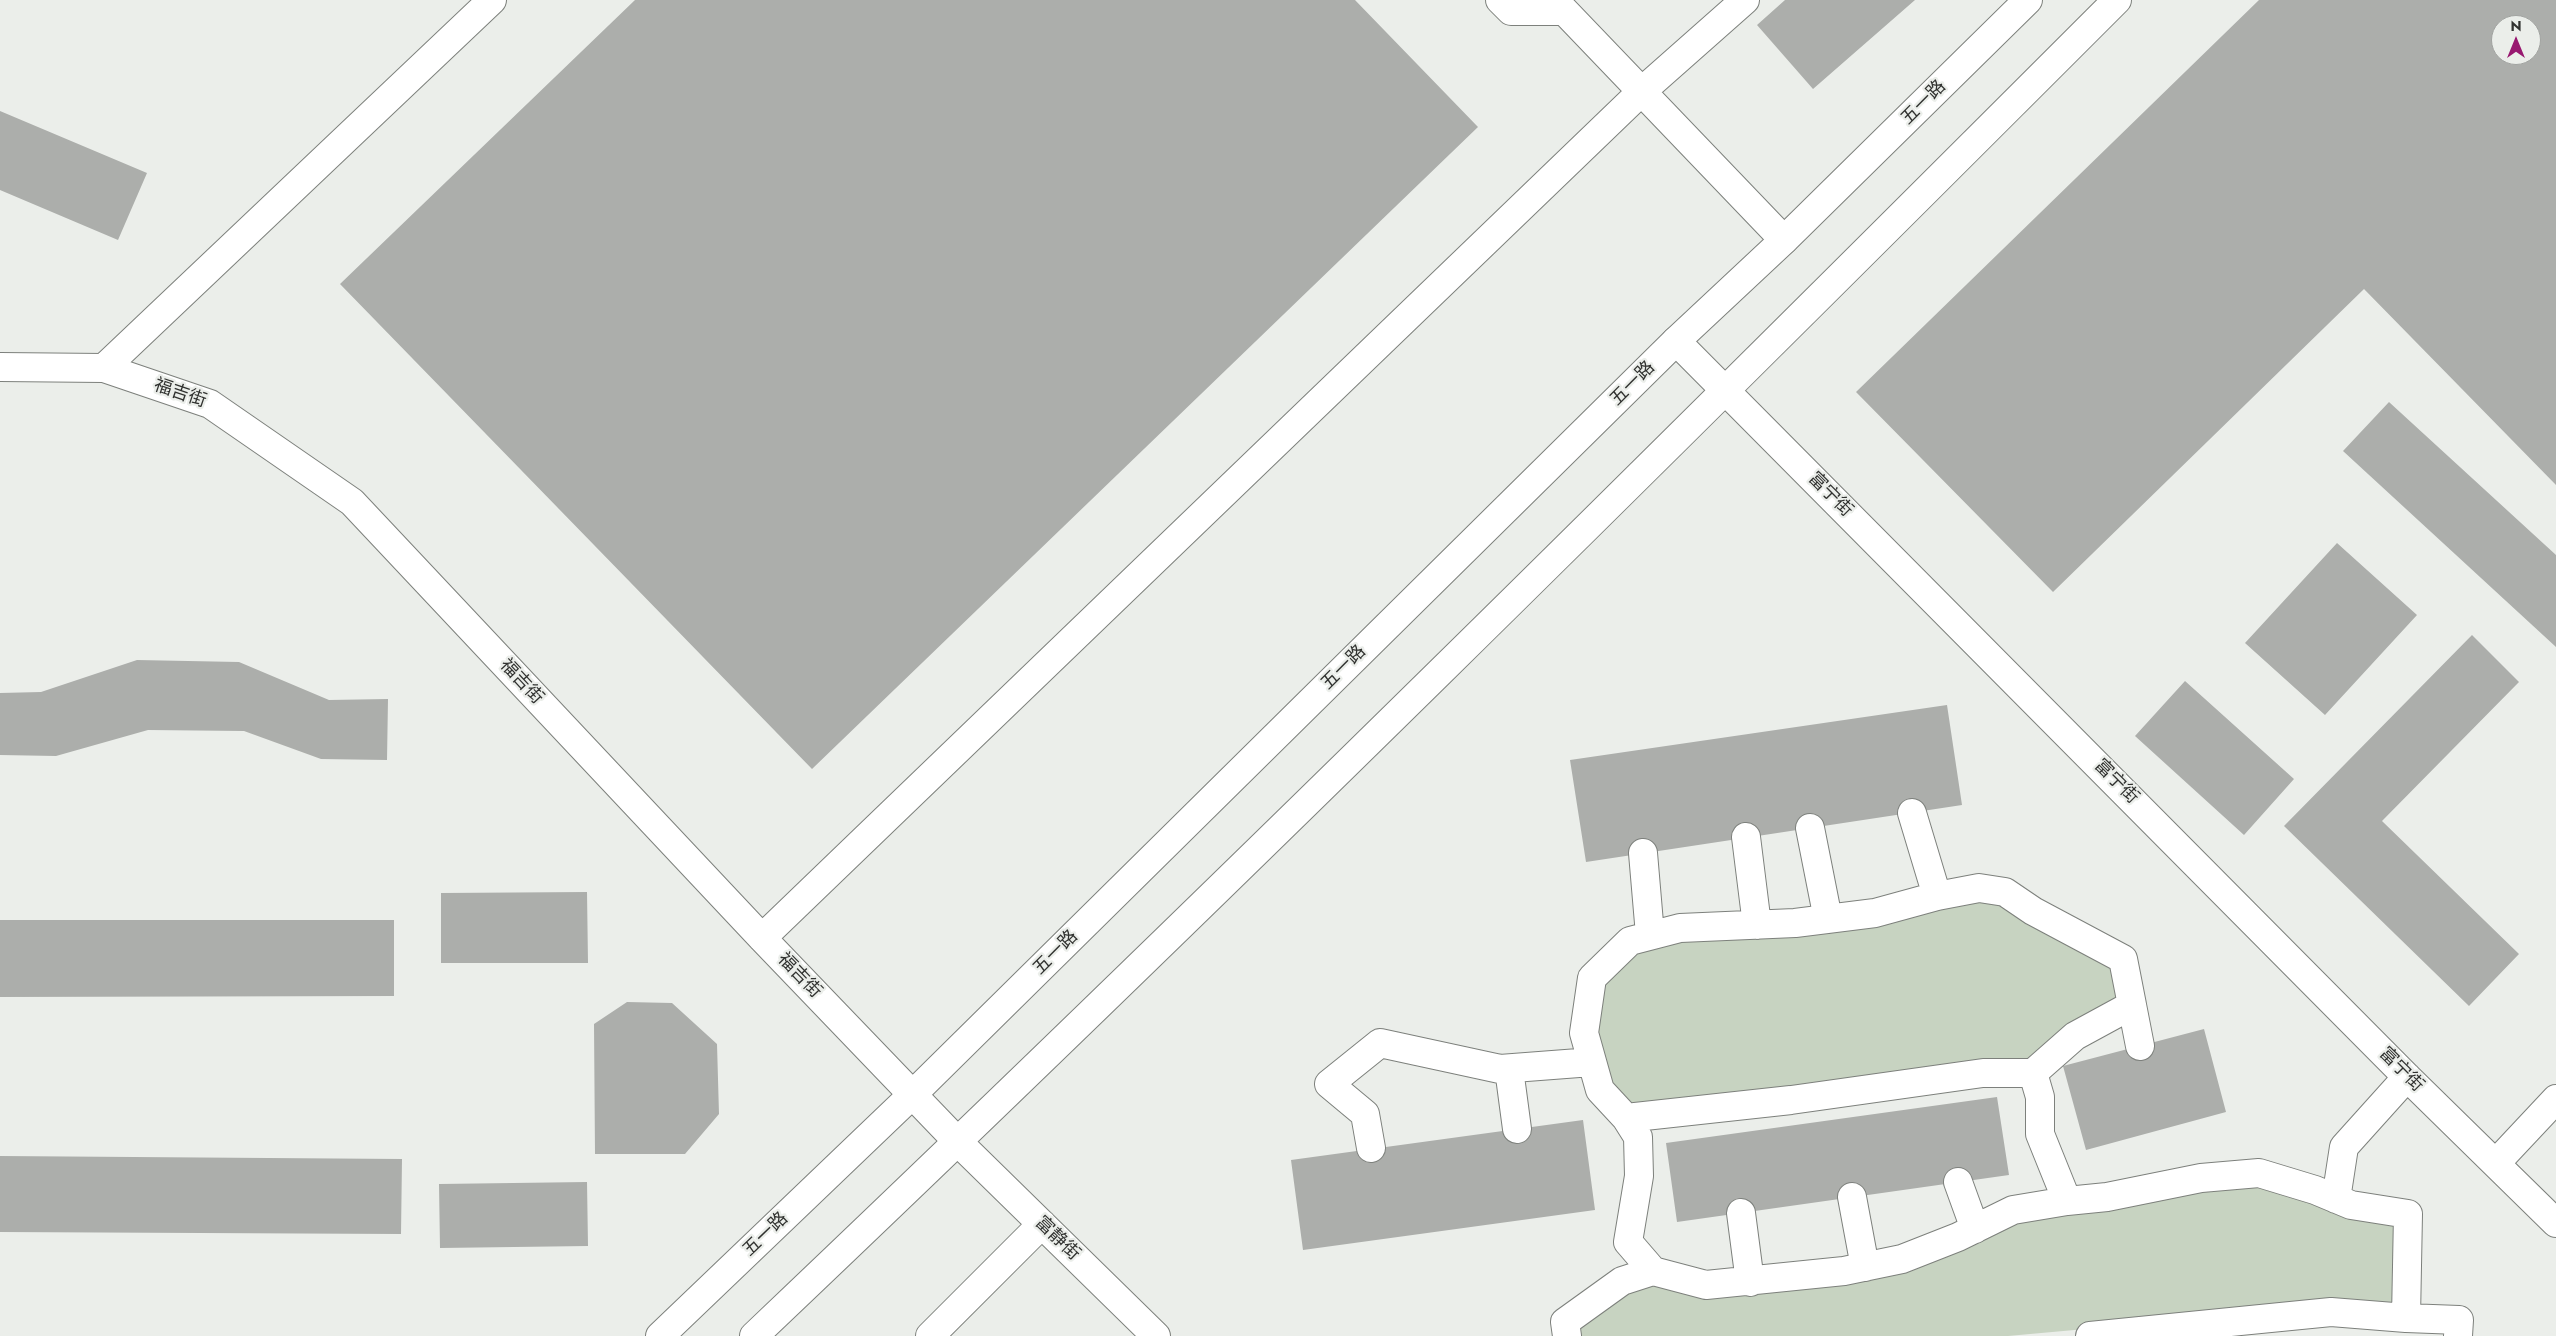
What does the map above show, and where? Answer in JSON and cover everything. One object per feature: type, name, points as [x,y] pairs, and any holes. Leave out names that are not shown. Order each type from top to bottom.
[{"type":"main road","points":[[104,368],[492,0]]},
{"type":"main road","points":[[1500,0],[1511,12],[1559,6],[1784,240]]},
{"type":"main road","points":[[762,938],[1642,92],[1745,0]]},
{"type":"main road","name":"五一路","points":[[660,1336],[913,1094],[1676,341],[1784,240],[2028,0]]},
{"type":"main road","points":[[754,1336],[958,1142],[1727,390],[2117,0]]},
{"type":"main road","name":"富宁街","points":[[1676,341],[1727,390],[2407,1076],[2556,1223]]},
{"type":"main road","name":"福吉街","points":[[0,367],[104,368],[210,404],[352,502],[762,938],[958,1142]]},
{"type":"main road","points":[[1912,813],[1937,896]]},
{"type":"main road","points":[[1810,828],[1828,919]]},
{"type":"main road","points":[[1746,837],[1757,925]]},
{"type":"main road","points":[[1643,853],[1650,935]]},
{"type":"main road","points":[[1653,1271],[1628,1242],[1639,1176],[1638,1137],[1626,1118],[1600,1090],[1584,1033],[1592,978],[1630,941],[1680,928],[1757,925],[1875,913],[1937,896],[1979,888],[2005,892],[2033,911],[2123,959],[2140,1046]]},
{"type":"main road","points":[[1626,1118],[1791,1100],[1983,1073],[2032,1073],[2075,1036],[2132,1005]]},
{"type":"main road","points":[[1371,1148],[1365,1114],[1329,1084],[1380,1043],[1500,1069],[1592,1062]]},
{"type":"main road","points":[[1509,1069],[1517,1129]]},
{"type":"main road","points":[[2032,1073],[2040,1097],[2040,1134],[2067,1201]]},
{"type":"main road","points":[[2336,1199],[2344,1147],[2407,1076]]},
{"type":"main road","points":[[2496,1163],[2556,1099]]},
{"type":"main road","name":"富静街","points":[[958,1142],[1156,1336]]},
{"type":"main road","points":[[1567,1336],[1565,1322],[1622,1281],[1653,1271],[1706,1285],[1844,1271],[1902,1260],[1975,1229],[2013,1210],[2067,1201],[2107,1197],[2200,1178],[2259,1173],[2315,1190],[2351,1205],[2408,1214],[2406,1318]]},
{"type":"main road","points":[[1958,1182],[1975,1229]]},
{"type":"main road","points":[[1852,1197],[1865,1267]]},
{"type":"main road","points":[[1740,1213],[1750,1282]]},
{"type":"main road","points":[[930,1336],[1042,1224]]},
{"type":"main road","points":[[2090,1336],[2334,1324],[2406,1318],[2459,1320],[2458,1336]]},
{"type":"green space","points":[[1954,899],[2001,901],[2114,962],[2121,1000],[2028,1067],[1627,1111],[1606,1087],[1590,1039],[1598,982],[1635,948]]},
{"type":"green space","points":[[2260,1181],[2403,1219],[2402,1311],[2329,1307],[2008,1336],[1575,1336],[1575,1325],[1651,1278],[1708,1293],[2017,1216]]},
{"type":"building","points":[[635,0],[1355,0],[1478,127],[812,769],[340,284]]},
{"type":"building","points":[[1785,0],[1915,0],[1813,89],[1757,25]]},
{"type":"building","points":[[2259,0],[2556,0],[2556,485],[2364,289],[2053,592],[1856,392]]},
{"type":"building","points":[[0,111],[147,173],[118,240],[0,190]]},
{"type":"building","points":[[2389,402],[2556,555],[2556,647],[2343,451]]},
{"type":"building","points":[[2337,543],[2417,615],[2325,715],[2245,643]]},
{"type":"building","points":[[2472,635],[2519,682],[2382,821],[2519,954],[2469,1006],[2284,826]]},
{"type":"building","points":[[137,660],[239,662],[329,700],[388,699],[387,760],[321,759],[244,731],[148,730],[56,756],[0,755],[0,693],[41,692]]},
{"type":"building","points":[[2185,681],[2294,779],[2244,835],[2135,736]]},
{"type":"building","points":[[1947,705],[1962,805],[1586,862],[1570,760]]},
{"type":"building","points":[[587,892],[588,963],[441,963],[441,893]]},
{"type":"building","points":[[0,920],[394,920],[394,996],[0,997]]},
{"type":"building","points":[[627,1002],[672,1003],[717,1044],[719,1114],[685,1154],[595,1154],[594,1024]]},
{"type":"building","points":[[2204,1029],[2226,1112],[2086,1150],[2063,1066]]},
{"type":"building","points":[[1997,1097],[2009,1175],[1677,1222],[1666,1143]]},
{"type":"building","points":[[1583,1120],[1595,1210],[1303,1250],[1291,1160]]},
{"type":"building","points":[[0,1156],[402,1159],[401,1234],[0,1232]]},
{"type":"building","points":[[587,1182],[588,1246],[440,1248],[439,1184]]}]
